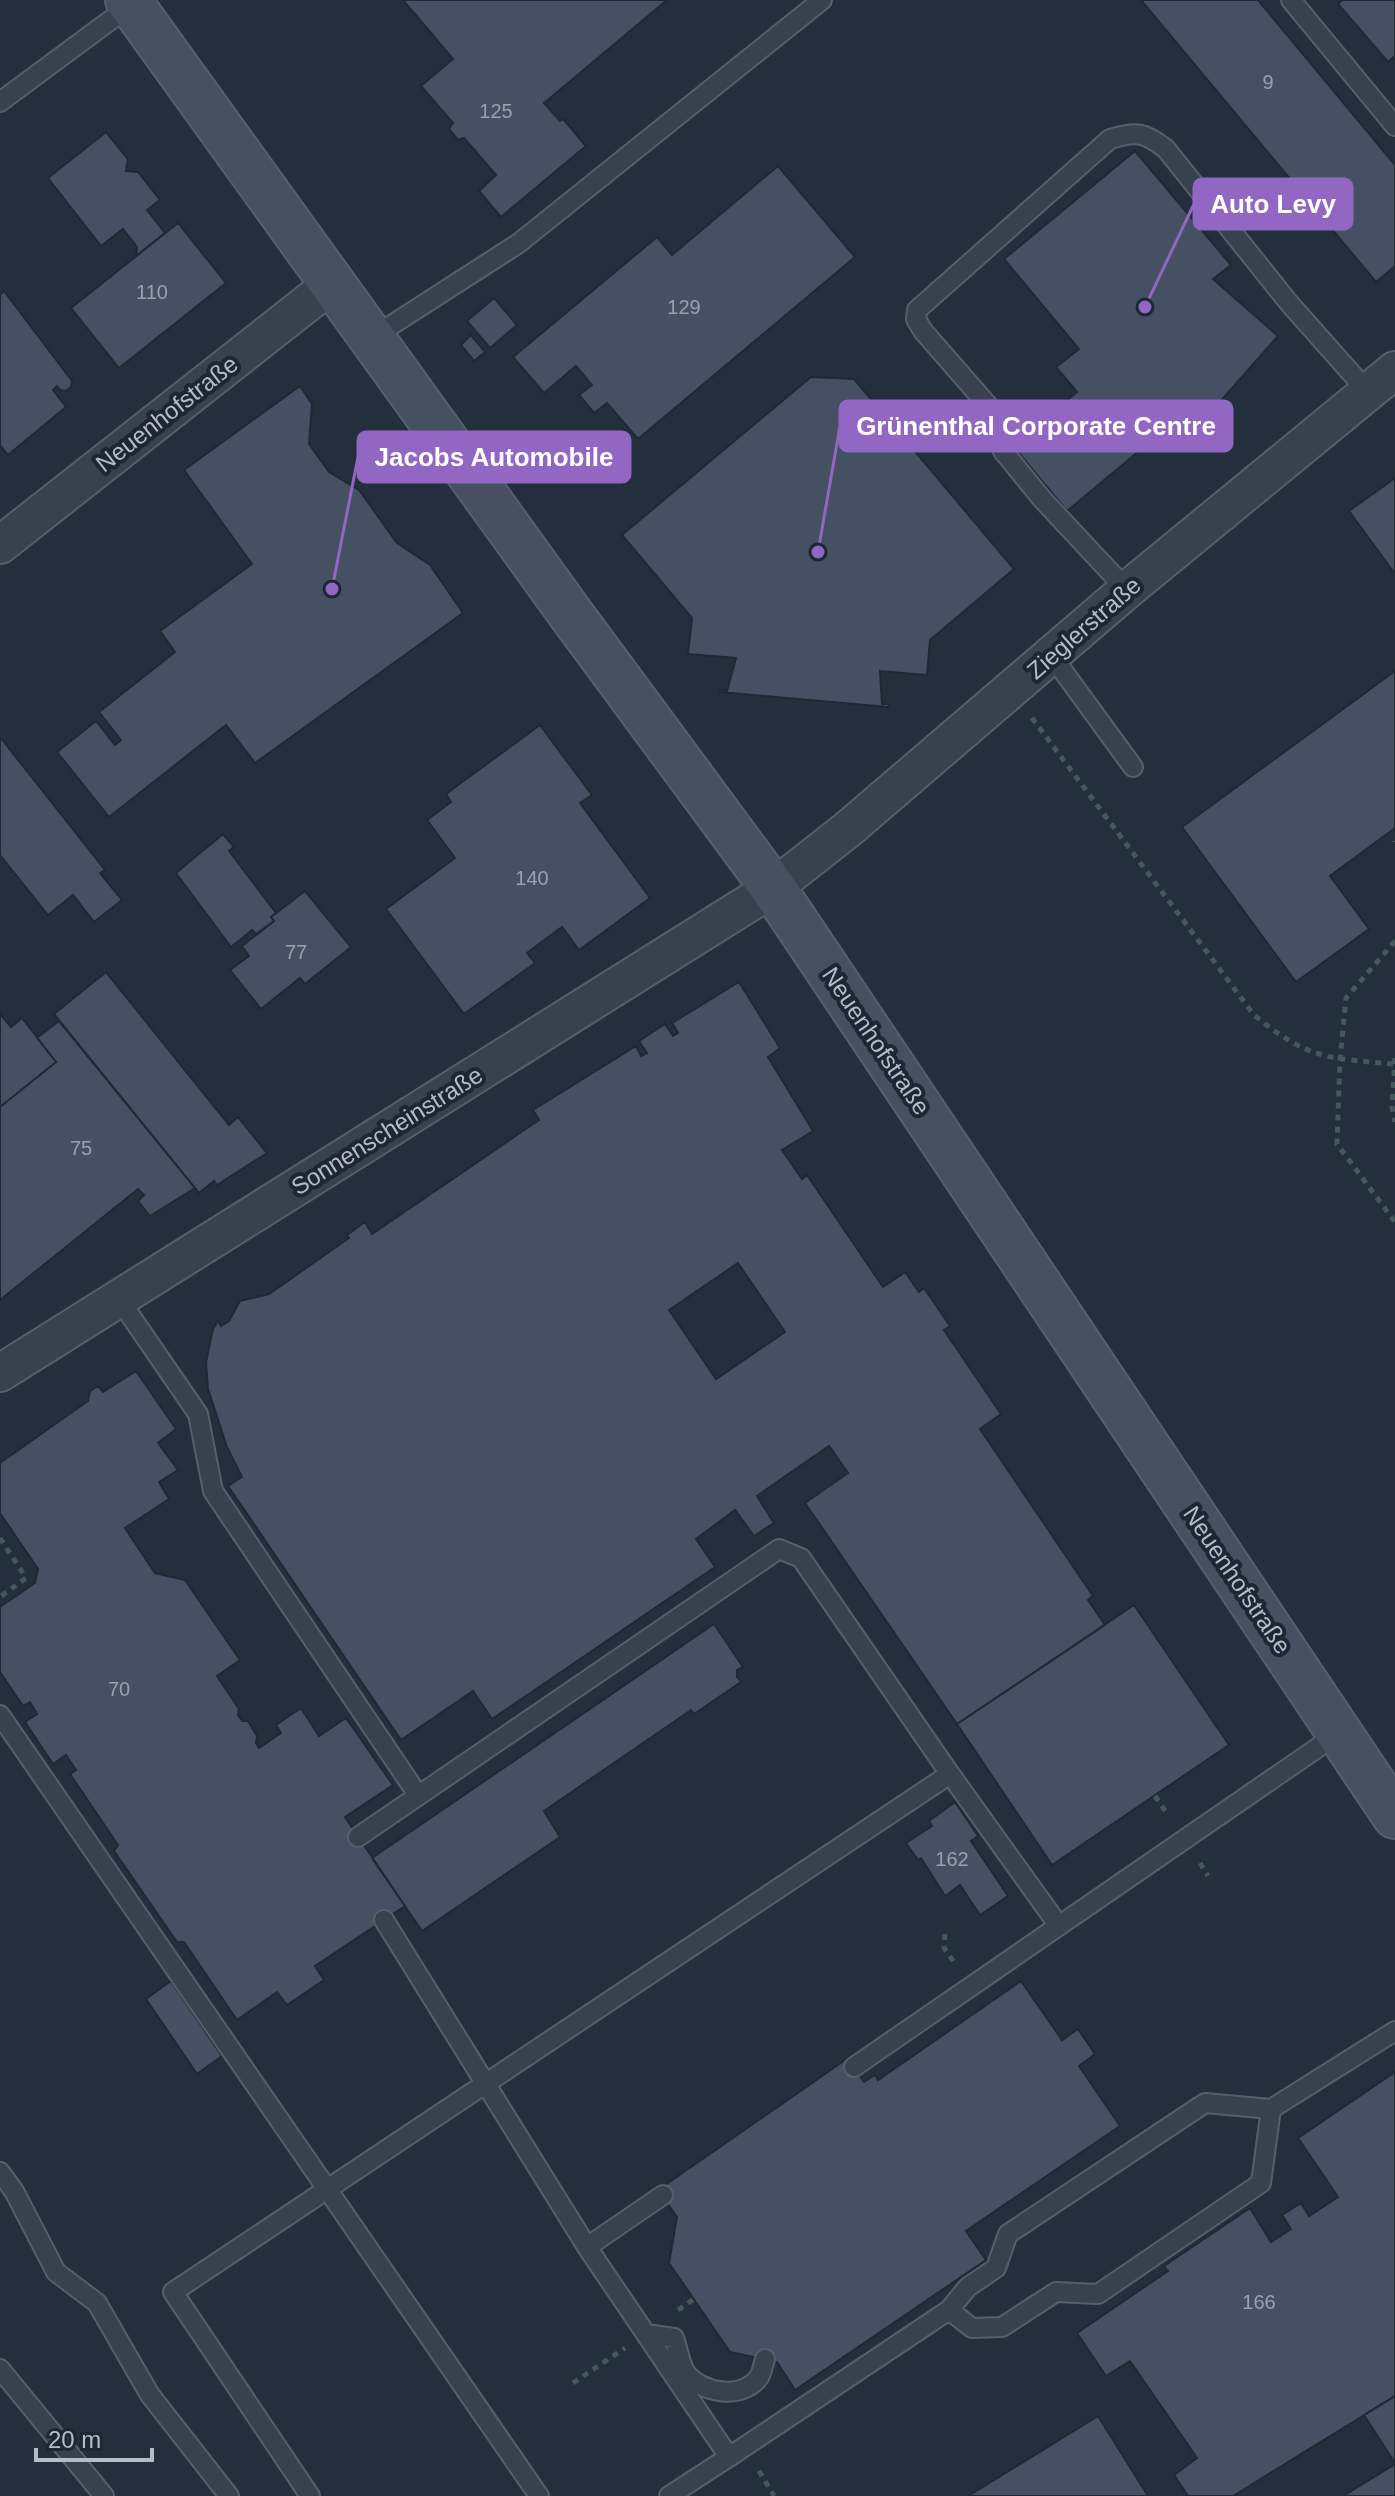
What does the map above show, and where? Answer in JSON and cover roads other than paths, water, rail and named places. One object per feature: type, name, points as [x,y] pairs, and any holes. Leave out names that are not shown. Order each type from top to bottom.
[{"type":"street","name":"Neuenhofstraße","points":[[130,3],[570,613],[773,888],[1339,1733],[1385,1793]]},
{"type":"street","name":"Neuenhofstraße","points":[[0,545],[333,283]]},
{"type":"street","name":"Zieglerstraße","points":[[773,888],[1012,690],[1127,590],[1382,381]]},
{"type":"street","name":"Sonnenscheinstraße","points":[[0,1373],[773,888]]},
{"type":"lane","points":[[373,337],[519,243],[822,0]]},
{"type":"lane","points":[[1291,0],[1395,126]]},
{"type":"lane","points":[[0,102],[130,3]]},
{"type":"lane","points":[[1127,590],[1042,499],[1003,451],[998,441],[999,418],[916,319],[917,310],[1110,139],[1130,133],[1148,135],[1166,149],[1289,303],[1382,381]]},
{"type":"lane","points":[[1052,656],[1133,767]]},
{"type":"lane","points":[[119,1299],[198,1414],[213,1491],[418,1795]]},
{"type":"lane","points":[[358,1837],[779,1549],[801,1558],[1059,1926]]},
{"type":"lane","points":[[0,1715],[539,2496]]},
{"type":"lane","points":[[854,2067],[1339,1733]]},
{"type":"lane","points":[[310,2496],[173,2292],[950,1774]]},
{"type":"lane","points":[[384,1920],[587,2247],[729,2457]]},
{"type":"lane","points":[[669,2496],[949,2310],[968,2287],[996,2268],[1008,2234],[1205,2103],[1271,2109],[1395,2031]]},
{"type":"lane","points":[[949,2310],[972,2328],[1002,2327],[1056,2292],[1098,2294],[1261,2183],[1271,2109]]},
{"type":"lane","points":[[0,2172],[14,2191],[56,2272],[97,2303],[150,2395],[229,2496]]},
{"type":"lane","points":[[587,2247],[663,2195]]},
{"type":"lane","points":[[646,2334],[674,2338],[685,2372],[709,2389],[731,2392],[748,2388],[760,2376],[765,2359]]},
{"type":"lane","points":[[2,2377],[104,2496]]},
{"type":"place","name":"Auto Levy","points":[[1145,307]]},
{"type":"place","name":"Grünenthal Corporate Centre","points":[[818,552]]},
{"type":"place","name":"Jacobs Automobile","points":[[332,589]]}]
